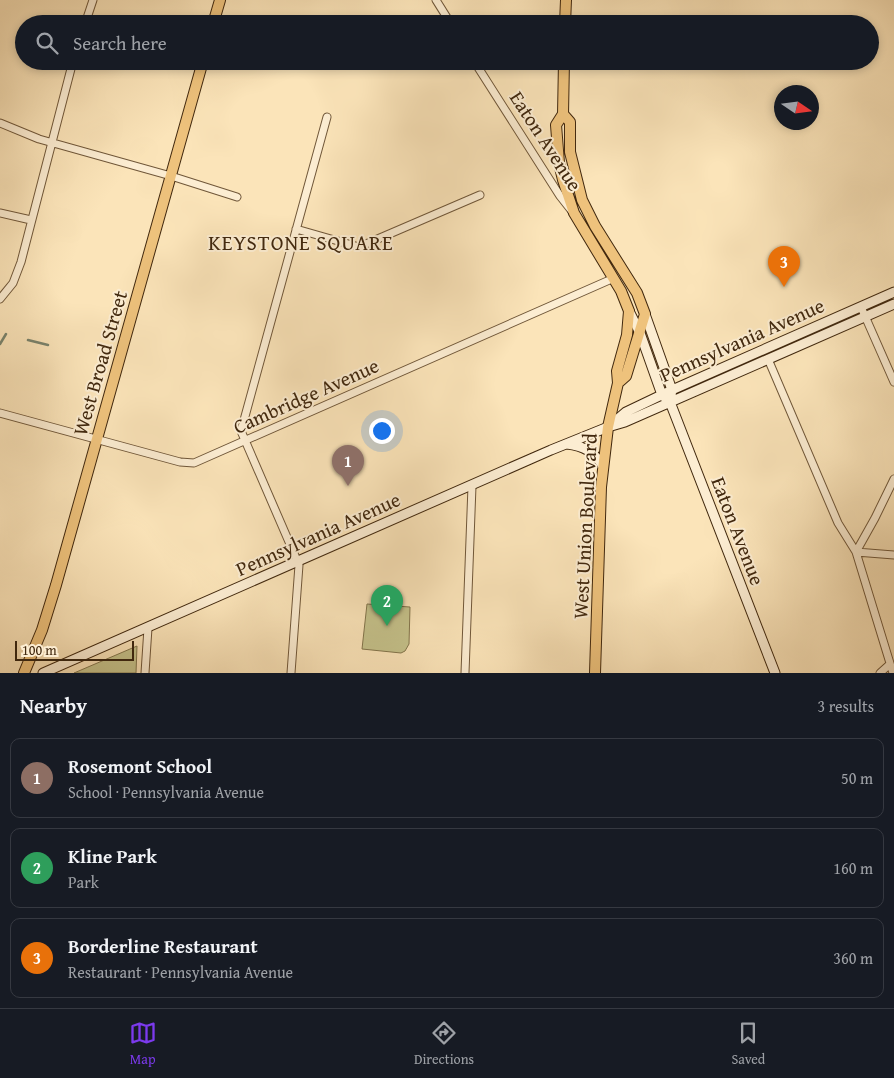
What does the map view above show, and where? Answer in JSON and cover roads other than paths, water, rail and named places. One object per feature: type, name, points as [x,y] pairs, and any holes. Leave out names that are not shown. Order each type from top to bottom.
[{"type":"main road","points":[[216,15],[220,0]]},
{"type":"main road","points":[[565,15],[566,0]]},
{"type":"main road","name":"West Broad Street","points":[[24,673],[42,630],[200,70]]},
{"type":"main road","name":"West Union Boulevard","points":[[564,70],[564,114],[556,125],[559,163],[568,197],[574,213],[621,291],[629,311],[627,335],[617,370],[618,383],[608,427],[601,487],[595,673]]},
{"type":"main road","name":"West Union Boulevard","points":[[564,114],[570,122],[570,152],[582,200],[595,226],[636,293],[645,314],[626,376],[618,383]]},
{"type":"street","points":[[88,15],[92,0]]},
{"type":"street","points":[[436,0],[445,15]]},
{"type":"street","points":[[0,299],[13,283],[21,262],[71,70]]},
{"type":"street","name":"Eaton Avenue","points":[[480,70],[560,196],[574,213]]},
{"type":"street","points":[[291,673],[298,562],[241,431],[327,117]]},
{"type":"street","points":[[0,123],[51,143],[171,176],[238,197]]},
{"type":"street","points":[[296,229],[359,247],[480,195]]},
{"type":"street","points":[[0,213],[31,220]]},
{"type":"street","name":"Cambridge Avenue","points":[[1,413],[186,463],[200,462],[245,440],[614,278]]},
{"type":"street","name":"Pennsylvania Avenue","points":[[608,427],[626,412],[672,390],[894,292]]},
{"type":"street","name":"Pennsylvania Avenue","points":[[43,673],[567,444],[625,422],[894,304]]},
{"type":"street","points":[[861,307],[894,382]]},
{"type":"street","name":"Eaton Avenue","points":[[629,311],[640,333],[662,395],[670,402],[775,673]]},
{"type":"street","points":[[645,314],[672,390],[670,402]]},
{"type":"street","points":[[768,359],[838,523],[856,552],[893,673]]},
{"type":"street","points":[[567,444],[586,448],[596,456],[603,466]]},
{"type":"street","points":[[856,552],[894,479]]},
{"type":"street","points":[[465,673],[472,486]]},
{"type":"street","points":[[856,552],[894,555]]},
{"type":"street","points":[[145,673],[148,628]]},
{"type":"street","points":[[880,673],[891,662]]},
{"type":"waterway","points":[[0,344],[6,334]]},
{"type":"waterway","points":[[28,340],[48,345]]},
{"type":"place","name":"Borderline Restaurant","points":[[784,287]]},
{"type":"place","name":"Rosemont School","points":[[348,486]]},
{"type":"place","name":"Kline Park","points":[[387,626]]},
{"type":"district","name":"KEYSTONE SQUARE","points":[[301,243]]}]
